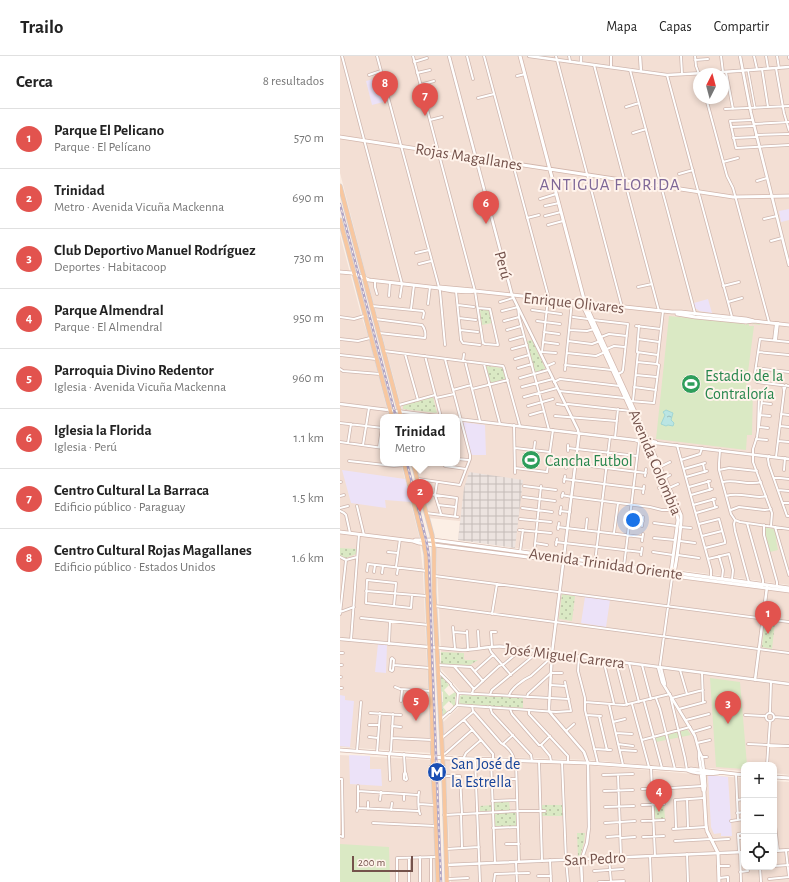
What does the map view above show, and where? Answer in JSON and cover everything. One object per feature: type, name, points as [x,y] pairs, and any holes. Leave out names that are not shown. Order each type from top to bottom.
[{"type":"main road","name":"Avenida Colombia","points":[[520,56],[585,303],[584,307],[601,337],[613,370],[631,411],[660,467],[676,507]]},
{"type":"main road","name":"Rojas Magallanes","points":[[340,137],[735,197],[789,196]]},
{"type":"main road","points":[[340,186],[399,412]]},
{"type":"main road","points":[[340,220],[392,414]]},
{"type":"main road","name":"Enrique Olivares","points":[[340,272],[354,274],[364,279],[376,281],[439,288],[469,289],[513,296],[789,325]]},
{"type":"main road","name":"Avenida Colombia","points":[[591,320],[600,341],[632,401],[668,494],[681,516],[672,575]]},
{"type":"main road","points":[[405,466],[426,554],[430,647],[432,756],[438,882]]},
{"type":"main road","points":[[414,466],[433,542],[440,720],[444,776],[447,881]]},
{"type":"main road","name":"Avenida Trinidad Oriente","points":[[340,532],[417,542],[424,541],[520,552],[564,560],[624,566],[672,575],[711,577],[749,582],[789,591]]},
{"type":"main road","name":"Avenida Trinidad Oriente","points":[[433,542],[672,575],[789,588]]},
{"type":"main road","points":[[340,751],[443,756],[463,759],[588,763],[691,770],[713,774],[741,775]]},
{"type":"main road","points":[[703,772],[702,786],[704,792]]},
{"type":"main road","points":[[703,772],[705,786],[704,798],[706,827],[718,853],[719,882]]},
{"type":"main road","points":[[777,777],[789,778]]},
{"type":"street","points":[[342,56],[402,284],[400,297]]},
{"type":"street","points":[[377,56],[439,288],[445,345]]},
{"type":"street","points":[[413,56],[475,291],[483,342],[485,344],[497,345],[490,310],[478,308]]},
{"type":"street","name":"Perú","points":[[449,56],[513,296],[579,433],[574,480],[570,496],[570,512],[552,653],[549,699],[550,711]]},
{"type":"street","points":[[467,56],[473,79]]},
{"type":"street","points":[[484,56],[548,299],[541,352],[556,353]]},
{"type":"street","points":[[529,56],[556,58],[667,75],[693,74]]},
{"type":"street","points":[[569,56],[570,61]]},
{"type":"street","points":[[581,56],[581,63]]},
{"type":"street","points":[[610,56],[611,67]]},
{"type":"street","points":[[640,56],[641,71]]},
{"type":"street","points":[[681,56],[682,74]]},
{"type":"street","points":[[695,56],[697,68]]},
{"type":"street","points":[[721,56],[724,68]]},
{"type":"street","points":[[740,56],[752,120],[789,265]]},
{"type":"street","points":[[754,56],[757,69]]},
{"type":"street","points":[[766,56],[768,68]]},
{"type":"street","points":[[777,56],[783,106],[789,130]]},
{"type":"street","points":[[414,62],[428,58]]},
{"type":"street","points":[[556,58],[622,307]]},
{"type":"street","points":[[695,60],[708,59]]},
{"type":"street","points":[[593,64],[652,284],[661,311],[661,329],[654,403],[632,401],[636,375],[639,326]]},
{"type":"street","points":[[729,72],[789,67]]},
{"type":"street","points":[[630,69],[695,315]]},
{"type":"street","points":[[762,69],[768,107]]},
{"type":"street","points":[[417,73],[430,70]]},
{"type":"street","points":[[748,70],[754,108]]},
{"type":"street","points":[[369,75],[381,71]]},
{"type":"street","points":[[517,76],[525,74]]},
{"type":"street","points":[[667,75],[732,319]]},
{"type":"street","points":[[420,85],[434,81]]},
{"type":"street","points":[[729,88],[733,109]]},
{"type":"street","points":[[478,98],[494,94]]},
{"type":"street","points":[[626,107],[639,103]]},
{"type":"street","points":[[708,104],[726,176],[732,185],[769,322]]},
{"type":"street","points":[[725,109],[789,106]]},
{"type":"street","points":[[430,120],[442,117]]},
{"type":"street","points":[[752,120],[730,121],[730,127],[736,148],[789,145]]},
{"type":"street","points":[[730,127],[788,122]]},
{"type":"street","points":[[633,133],[646,129]]},
{"type":"street","points":[[733,138],[789,134]]},
{"type":"street","points":[[723,162],[738,158]]},
{"type":"street","points":[[679,174],[693,170]]},
{"type":"street","points":[[757,181],[767,178]]},
{"type":"street","points":[[540,199],[556,194]]},
{"type":"street","points":[[545,206],[559,202]]},
{"type":"street","points":[[545,216],[561,212]]},
{"type":"street","points":[[527,218],[539,215]]},
{"type":"street","points":[[764,219],[777,216]]},
{"type":"street","points":[[548,225],[564,221]]},
{"type":"street","points":[[771,241],[782,238]]},
{"type":"street","points":[[416,253],[429,250]]},
{"type":"street","points":[[418,264],[432,261]]},
{"type":"street","points":[[376,281],[375,288],[377,294]]},
{"type":"street","points":[[389,296],[390,282]]},
{"type":"street","points":[[723,286],[739,282]]},
{"type":"street","points":[[638,287],[652,284]]},
{"type":"street","points":[[411,309],[414,285]]},
{"type":"street","points":[[428,304],[430,287]]},
{"type":"street","points":[[456,289],[460,340],[463,343],[480,345]]},
{"type":"street","points":[[500,302],[513,296]]},
{"type":"street","points":[[728,302],[742,298]]},
{"type":"street","points":[[565,370],[572,302]]},
{"type":"street","points":[[371,305],[423,311],[423,318]]},
{"type":"street","points":[[458,305],[474,307]]},
{"type":"street","points":[[502,311],[518,307],[526,345],[544,412],[551,430],[547,472],[515,468]]},
{"type":"street","points":[[532,310],[561,314]]},
{"type":"street","points":[[340,317],[354,319],[366,316]]},
{"type":"street","points":[[504,321],[519,317]]},
{"type":"street","points":[[572,317],[628,324],[623,370],[618,374]]},
{"type":"street","points":[[458,318],[476,320]]},
{"type":"street","points":[[375,319],[422,325],[424,327],[425,338],[378,332]]},
{"type":"street","points":[[537,321],[560,324]]},
{"type":"street","points":[[775,341],[777,323]]},
{"type":"street","points":[[507,330],[521,326]]},
{"type":"street","points":[[636,326],[661,329]]},
{"type":"street","points":[[569,330],[587,331],[594,329]]},
{"type":"street","points":[[460,330],[478,332]]},
{"type":"street","points":[[544,332],[559,334]]},
{"type":"street","points":[[601,337],[609,334],[627,336]]},
{"type":"street","points":[[510,340],[524,336]]},
{"type":"street","points":[[340,338],[358,341],[371,338]]},
{"type":"street","points":[[638,339],[659,342]]},
{"type":"street","points":[[783,385],[784,391],[788,386],[783,385],[755,381],[754,379],[760,339],[789,342]]},
{"type":"street","points":[[568,342],[592,344],[600,341]]},
{"type":"street","points":[[543,342],[558,344]]},
{"type":"street","points":[[512,349],[526,345]]},
{"type":"street","points":[[567,353],[596,356],[614,346],[625,347]]},
{"type":"street","points":[[383,351],[504,367],[520,426]]},
{"type":"street","points":[[637,352],[658,355]]},
{"type":"street","points":[[758,352],[789,355]]},
{"type":"street","points":[[340,354],[377,359]]},
{"type":"street","points":[[405,354],[418,400]]},
{"type":"street","points":[[464,354],[464,361],[480,421]]},
{"type":"street","points":[[515,359],[529,355]]},
{"type":"street","points":[[425,356],[441,414]]},
{"type":"street","points":[[445,359],[458,414]]},
{"type":"street","points":[[637,362],[658,364]]},
{"type":"street","points":[[547,366],[554,363]]},
{"type":"street","points":[[484,364],[500,424]]},
{"type":"street","points":[[518,368],[532,364]]},
{"type":"street","points":[[566,365],[613,370]]},
{"type":"street","points":[[756,368],[789,372]]},
{"type":"street","points":[[340,370],[381,374]]},
{"type":"street","points":[[520,378],[548,370]]},
{"type":"street","points":[[636,375],[657,377]]},
{"type":"street","points":[[472,389],[508,380]]},
{"type":"street","points":[[522,387],[537,383],[560,380],[620,386]]},
{"type":"street","points":[[453,390],[471,385]]},
{"type":"street","points":[[634,387],[656,390]]},
{"type":"street","points":[[524,397],[558,390],[626,398]]},
{"type":"street","points":[[762,391],[773,392]]},
{"type":"street","points":[[759,415],[762,403],[762,391]]},
{"type":"street","points":[[752,471],[753,451],[758,430],[762,391]]},
{"type":"street","points":[[776,457],[784,392]]},
{"type":"street","points":[[436,398],[454,394]]},
{"type":"street","points":[[397,405],[435,395]]},
{"type":"street","points":[[528,406],[553,399]]},
{"type":"street","points":[[762,403],[771,404]]},
{"type":"street","points":[[340,404],[391,410],[410,414]]},
{"type":"street","points":[[557,404],[631,411]]},
{"type":"street","points":[[364,445],[369,408]]},
{"type":"street","points":[[615,438],[618,409]]},
{"type":"street","points":[[530,415],[544,412]]},
{"type":"street","points":[[782,414],[789,415]]},
{"type":"street","points":[[759,415],[770,416]]},
{"type":"street","points":[[555,416],[617,421]]},
{"type":"street","points":[[460,419],[615,438],[639,439],[647,442]]},
{"type":"street","points":[[418,479],[460,485],[470,455],[460,422]]},
{"type":"street","points":[[340,423],[380,428]]},
{"type":"street","points":[[348,443],[351,424]]},
{"type":"street","points":[[514,426],[515,473]]},
{"type":"street","points":[[780,426],[789,428]]},
{"type":"street","points":[[758,427],[768,428]]},
{"type":"street","points":[[595,562],[610,437]]},
{"type":"street","points":[[756,439],[767,440]]},
{"type":"street","points":[[635,440],[639,442],[789,458]]},
{"type":"street","points":[[778,441],[789,442]]},
{"type":"street","points":[[340,442],[379,447],[380,442]]},
{"type":"street","points":[[534,450],[535,442]]},
{"type":"street","points":[[624,566],[639,442]]},
{"type":"street","points":[[677,445],[699,524],[711,571],[711,577]]},
{"type":"street","points":[[568,451],[568,446],[578,449],[637,456]]},
{"type":"street","points":[[515,448],[550,452]]},
{"type":"street","points":[[681,460],[701,454],[702,448]]},
{"type":"street","points":[[720,450],[720,470],[730,510],[735,520],[739,522],[789,529]]},
{"type":"street","points":[[769,456],[769,465],[788,516]]},
{"type":"street","points":[[784,470],[785,458]]},
{"type":"street","points":[[460,459],[469,460]]},
{"type":"street","points":[[349,461],[380,464]]},
{"type":"street","points":[[566,468],[566,462],[646,474],[646,469]]},
{"type":"street","points":[[660,467],[670,462]]},
{"type":"street","points":[[753,462],[771,509],[771,526]]},
{"type":"street","points":[[684,469],[704,464],[706,472],[686,477]]},
{"type":"street","points":[[445,466],[466,469]]},
{"type":"street","points":[[720,470],[729,468],[757,471]]},
{"type":"street","points":[[665,478],[670,475]]},
{"type":"street","points":[[564,482],[564,478],[633,488],[644,487],[643,493]]},
{"type":"street","points":[[774,478],[789,479]]},
{"type":"street","points":[[688,487],[709,481],[711,489],[691,495]]},
{"type":"street","points":[[723,482],[730,481],[756,484],[761,482]]},
{"type":"street","points":[[437,482],[435,495],[441,514]]},
{"type":"street","points":[[669,488],[678,484]]},
{"type":"street","points":[[524,486],[556,490]]},
{"type":"street","points":[[660,488],[665,486]]},
{"type":"street","points":[[534,554],[541,487]]},
{"type":"street","points":[[778,490],[789,491]]},
{"type":"street","points":[[421,493],[457,498],[457,516],[426,512]]},
{"type":"street","points":[[663,496],[668,494]]},
{"type":"street","points":[[726,496],[734,494],[762,497],[766,496]]},
{"type":"street","points":[[340,496],[344,495]]},
{"type":"street","points":[[562,495],[631,504],[662,510],[668,510],[676,507]]},
{"type":"street","points":[[523,498],[555,501]]},
{"type":"street","points":[[693,504],[714,499],[716,507],[696,513]]},
{"type":"street","points":[[614,533],[618,503]]},
{"type":"street","points":[[783,503],[789,503]]},
{"type":"street","points":[[438,505],[456,507]]},
{"type":"street","points":[[348,506],[340,510],[346,515],[350,533]]},
{"type":"street","points":[[357,506],[364,535]]},
{"type":"street","points":[[561,507],[560,512],[570,512]]},
{"type":"street","points":[[730,510],[739,507],[765,510],[771,509]]},
{"type":"street","points":[[522,508],[552,512]]},
{"type":"street","points":[[642,526],[643,517]]},
{"type":"street","points":[[520,519],[551,522]]},
{"type":"street","points":[[586,529],[587,519]]},
{"type":"street","points":[[629,519],[643,521]]},
{"type":"street","points":[[699,524],[719,519],[722,530],[725,542],[705,548]]},
{"type":"street","points":[[735,520],[735,529],[749,582]]},
{"type":"street","points":[[559,523],[558,528],[568,527],[627,535],[642,535],[642,541]]},
{"type":"street","points":[[654,523],[691,528]]},
{"type":"street","points":[[747,523],[766,586],[755,680]]},
{"type":"street","points":[[764,525],[764,535],[777,586]]},
{"type":"street","points":[[775,527],[789,575]]},
{"type":"street","points":[[519,530],[551,533]]},
{"type":"street","points":[[520,552],[523,530]]},
{"type":"street","points":[[702,536],[722,530]]},
{"type":"street","points":[[351,640],[359,534]]},
{"type":"street","points":[[557,538],[556,544],[566,543],[626,550],[641,554],[642,548]]},
{"type":"street","points":[[654,538],[695,543]]},
{"type":"street","points":[[397,574],[400,539]]},
{"type":"street","points":[[535,543],[547,545]]},
{"type":"street","points":[[388,552],[398,553]]},
{"type":"street","points":[[652,552],[699,558]]},
{"type":"street","points":[[708,559],[729,554],[733,570],[732,580]]},
{"type":"street","points":[[340,557],[346,560],[358,556]]},
{"type":"street","points":[[719,556],[723,570],[722,579]]},
{"type":"street","points":[[346,560],[340,612],[354,607]]},
{"type":"street","points":[[367,571],[368,564],[427,571]]},
{"type":"street","points":[[374,572],[375,565]]},
{"type":"street","points":[[382,573],[383,566]]},
{"type":"street","points":[[672,575],[660,666],[661,679],[693,732],[702,757],[703,772]]},
{"type":"street","points":[[435,576],[789,622]]},
{"type":"street","points":[[394,606],[396,583],[367,580],[366,603],[411,608],[412,595]]},
{"type":"street","points":[[492,614],[497,584]]},
{"type":"street","points":[[366,591],[428,596]]},
{"type":"street","points":[[435,606],[789,653]]},
{"type":"street","points":[[361,618],[429,625]]},
{"type":"street","points":[[389,644],[390,621]]},
{"type":"street","points":[[453,627],[455,649]]},
{"type":"street","points":[[478,631],[479,649]]},
{"type":"street","points":[[454,632],[467,632],[468,650]]},
{"type":"street","points":[[496,632],[491,632],[490,650],[511,675]]},
{"type":"street","name":"José Miguel Carrera","points":[[340,639],[468,650],[503,646],[789,684]]},
{"type":"street","points":[[472,694],[474,689],[522,649]]},
{"type":"street","points":[[490,695],[491,691],[539,651]]},
{"type":"street","points":[[475,671],[493,655]]},
{"type":"street","points":[[579,656],[578,671],[585,702],[586,715],[598,764]]},
{"type":"street","points":[[508,696],[510,692],[552,657]]},
{"type":"street","points":[[392,658],[394,660],[394,665],[393,670],[391,671],[390,659],[392,658]]},
{"type":"street","points":[[603,659],[614,704]]},
{"type":"street","points":[[616,661],[627,705]]},
{"type":"street","points":[[629,663],[639,702]]},
{"type":"street","points":[[394,665],[430,668]]},
{"type":"street","points":[[438,665],[471,667],[484,681]]},
{"type":"street","points":[[642,665],[651,699]]},
{"type":"street","points":[[454,666],[474,689]]},
{"type":"street","points":[[680,670],[687,694]]},
{"type":"street","points":[[438,671],[458,693],[458,706]]},
{"type":"street","points":[[679,709],[704,702],[702,672]]},
{"type":"street","points":[[527,698],[528,694],[551,673],[562,673]]},
{"type":"street","points":[[440,720],[458,706],[572,711],[565,682]]},
{"type":"street","points":[[771,682],[770,712],[774,717]]},
{"type":"street","points":[[550,685],[566,686]]},
{"type":"street","points":[[395,688],[402,690],[431,692]]},
{"type":"street","points":[[401,701],[402,690]]},
{"type":"street","points":[[672,698],[702,690]]},
{"type":"street","points":[[414,702],[415,691]]},
{"type":"street","points":[[458,693],[527,698],[569,699]]},
{"type":"street","points":[[585,702],[627,705],[670,694]]},
{"type":"street","points":[[656,698],[675,769]]},
{"type":"street","points":[[672,698],[670,700],[687,770]]},
{"type":"street","points":[[644,701],[662,768]]},
{"type":"street","points":[[357,752],[361,702]]},
{"type":"street","points":[[609,704],[624,766]]},
{"type":"street","points":[[632,704],[650,767],[655,856]]},
{"type":"street","points":[[472,706],[473,712],[513,755],[515,761],[519,844],[516,874],[517,882]]},
{"type":"street","points":[[490,708],[492,713],[531,755],[532,761]]},
{"type":"street","points":[[510,709],[511,714],[538,745],[541,745],[550,756],[551,762]]},
{"type":"street","points":[[529,710],[529,714],[568,756],[568,762]]},
{"type":"street","points":[[550,711],[584,752],[588,763],[589,831],[587,843],[581,859],[582,882]]},
{"type":"street","points":[[442,739],[473,712]]},
{"type":"street","points":[[745,715],[766,716],[767,713],[770,712]]},
{"type":"street","points":[[370,713],[401,715]]},
{"type":"street","points":[[377,753],[380,713]]},
{"type":"street","points":[[390,780],[393,714]]},
{"type":"street","points":[[686,720],[709,714]]},
{"type":"street","points":[[586,715],[600,716],[607,750]]},
{"type":"street","points":[[766,716],[767,720],[770,721]]},
{"type":"street","points":[[767,762],[770,721],[774,717],[789,718]]},
{"type":"street","points":[[613,722],[625,719]]},
{"type":"street","points":[[464,720],[493,754],[492,801],[495,863]]},
{"type":"street","points":[[566,731],[574,724]]},
{"type":"street","points":[[369,725],[379,725]]},
{"type":"street","points":[[392,726],[401,727]]},
{"type":"street","points":[[693,732],[710,727]]},
{"type":"street","points":[[642,740],[690,728]]},
{"type":"street","points":[[443,756],[472,730]]},
{"type":"street","points":[[616,733],[632,734]]},
{"type":"street","points":[[503,744],[513,735]]},
{"type":"street","points":[[541,745],[550,736]]},
{"type":"street","points":[[369,737],[378,738]]},
{"type":"street","points":[[392,738],[432,740]]},
{"type":"street","points":[[463,759],[466,753],[481,740]]},
{"type":"street","points":[[697,743],[710,740]]},
{"type":"street","points":[[618,744],[633,746]]},
{"type":"street","points":[[748,744],[789,746]]},
{"type":"street","points":[[594,749],[611,750]]},
{"type":"street","points":[[620,750],[636,751]]},
{"type":"street","points":[[699,751],[703,772]]},
{"type":"street","points":[[404,754],[405,772]]},
{"type":"street","points":[[702,757],[707,757]]},
{"type":"street","points":[[475,759],[480,882]]},
{"type":"street","points":[[539,761],[542,861]]},
{"type":"street","points":[[562,762],[568,882]]},
{"type":"street","points":[[603,775],[633,774]]},
{"type":"street","points":[[736,774],[738,820]]},
{"type":"street","points":[[444,776],[460,775],[462,848]]},
{"type":"street","points":[[618,775],[621,857]]},
{"type":"street","points":[[789,778],[789,783]]},
{"type":"street","points":[[340,779],[342,779],[343,837],[340,836]]},
{"type":"street","points":[[502,779],[516,779]]},
{"type":"street","points":[[357,811],[358,786]]},
{"type":"street","points":[[672,788],[702,786]]},
{"type":"street","points":[[642,789],[663,788]]},
{"type":"street","points":[[604,791],[633,790]]},
{"type":"street","points":[[358,791],[418,795]]},
{"type":"street","points":[[380,792],[380,800]]},
{"type":"street","points":[[358,808],[419,813],[419,792]]},
{"type":"street","points":[[404,794],[404,800]]},
{"type":"street","points":[[704,798],[675,800],[675,828],[706,827]]},
{"type":"street","points":[[687,799],[688,828]]},
{"type":"street","points":[[737,800],[741,799]]},
{"type":"street","points":[[492,801],[517,800]]},
{"type":"street","points":[[368,802],[368,809]]},
{"type":"street","points":[[391,810],[392,803]]},
{"type":"street","points":[[419,804],[435,805]]},
{"type":"street","points":[[642,805],[664,804]]},
{"type":"street","points":[[605,807],[634,806]]},
{"type":"street","points":[[444,815],[545,811]]},
{"type":"street","points":[[642,821],[664,820]]},
{"type":"street","points":[[731,821],[741,820]]},
{"type":"street","points":[[605,823],[635,821]]},
{"type":"street","points":[[373,823],[436,826]]},
{"type":"street","points":[[493,828],[518,827]]},
{"type":"street","points":[[740,882],[741,852],[738,838],[739,833],[741,833]]},
{"type":"street","points":[[769,879],[789,877],[788,850],[778,851],[776,834]]},
{"type":"street","points":[[643,837],[664,836]]},
{"type":"street","points":[[607,837],[635,837]]},
{"type":"street","points":[[675,841],[729,839]]},
{"type":"street","points":[[506,844],[519,844]]},
{"type":"street","points":[[446,849],[479,847]]},
{"type":"street","name":"San Pedro","points":[[446,865],[741,852]]},
{"type":"street","points":[[687,854],[688,882]]},
{"type":"street","points":[[650,856],[651,882]]},
{"type":"street","points":[[431,857],[431,882]]},
{"type":"street","points":[[397,882],[397,858],[437,857]]},
{"type":"street","points":[[409,858],[409,882]]},
{"type":"street","points":[[420,858],[420,882]]},
{"type":"street","points":[[609,858],[611,882]]},
{"type":"street","points":[[550,860],[551,882]]},
{"type":"street","points":[[777,866],[788,865]]},
{"type":"street","points":[[718,866],[729,866]]},
{"type":"street","points":[[594,871],[624,869]]},
{"type":"street","points":[[740,872],[748,870]]},
{"type":"street","points":[[760,870],[761,882]]},
{"type":"street","points":[[494,882],[494,875],[529,873]]},
{"type":"street","points":[[538,876],[551,876]]},
{"type":"street","points":[[719,878],[728,877],[728,882]]},
{"type":"street","points":[[447,881],[468,878]]},
{"type":"street","points":[[599,882],[624,881]]},
{"type":"shaded area","points":[[340,56],[789,56],[789,585],[458,540],[460,521],[429,518],[417,466],[460,466],[460,414],[403,414],[340,173]]},
{"type":"shaded area","points":[[381,77],[387,101],[372,105],[366,81]]},
{"type":"shaded area","points":[[789,209],[789,220],[781,222],[779,211]]},
{"type":"shaded area","points":[[340,235],[388,414],[380,414],[380,466],[402,466],[419,536],[423,571],[431,753],[340,747]]},
{"type":"shaded area","points":[[708,299],[712,313],[695,309],[694,303]]},
{"type":"shaded area","points":[[462,422],[485,425],[486,455],[471,455]]},
{"type":"shaded area","points":[[342,470],[405,479],[411,502],[385,500],[386,508],[351,503]]},
{"type":"shaded area","points":[[469,472],[523,480],[515,548],[458,540],[464,488]]},
{"type":"shaded area","points":[[436,547],[789,593],[789,775],[777,773],[777,762],[741,762],[741,771],[588,760],[443,755],[442,723],[459,707],[522,711],[523,696],[461,692],[441,669]]},
{"type":"shaded area","points":[[585,597],[610,600],[606,627],[581,623]]},
{"type":"shaded area","points":[[378,644],[387,645],[386,673],[375,672]]},
{"type":"shaded area","points":[[340,695],[345,696],[345,700],[354,701],[350,747],[340,746]]},
{"type":"shaded area","points":[[340,755],[431,760],[436,882],[340,882]]},
{"type":"shaded area","points":[[349,755],[370,756],[370,769],[381,769],[382,786],[350,784]]},
{"type":"shaded area","points":[[445,760],[583,765],[741,778],[741,870],[777,870],[777,781],[789,782],[789,882],[451,882]]},
{"type":"shaded area","points":[[708,775],[728,777],[732,836],[721,836],[721,833],[714,834],[711,827]]},
{"type":"green space","points":[[480,310],[489,310],[492,323],[482,325]]},
{"type":"green space","name":"Estadio de la Contraloría","points":[[669,316],[726,321],[726,323],[727,321],[745,323],[745,325],[749,323],[749,326],[754,326],[746,387],[753,389],[752,435],[747,435],[746,450],[656,439]]},
{"type":"green space","points":[[532,340],[546,370],[535,373],[526,341]]},
{"type":"green space","points":[[486,366],[503,368],[506,379],[491,383]]},
{"type":"green space","points":[[433,397],[437,413],[403,409],[403,405]]},
{"type":"green space","points":[[526,450],[537,452],[536,468],[524,466]]},
{"type":"green space","points":[[765,527],[774,529],[778,550],[770,552]]},
{"type":"green space","points":[[340,548],[357,549],[356,554],[346,558],[340,555]]},
{"type":"green space","points":[[562,594],[575,596],[572,621],[559,619]]},
{"type":"green space","points":[[765,621],[775,622],[772,649],[762,647]]},
{"type":"green space","points":[[441,652],[464,653],[465,660],[478,660],[470,665],[441,664]]},
{"type":"green space","points":[[441,676],[449,685],[444,690],[449,696],[455,692],[457,694],[455,697],[456,704],[454,706],[449,701],[443,707],[447,712],[442,716],[443,692],[441,691]]},
{"type":"green space","points":[[710,678],[740,682],[747,762],[741,762],[741,769],[716,767]]},
{"type":"green space","points":[[460,696],[523,698],[523,708],[461,704],[459,703]]},
{"type":"green space","points":[[687,729],[691,735],[656,742],[655,737]]},
{"type":"green space","points":[[509,801],[510,810],[480,811],[480,806],[493,805],[493,802]]},
{"type":"green space","points":[[541,805],[562,805],[563,816],[542,816]]},
{"type":"green space","points":[[664,805],[665,819],[655,819],[654,806]]},
{"type":"green space","points":[[516,812],[517,826],[494,827],[494,813]]},
{"type":"green space","points":[[577,833],[585,833],[580,857],[578,857]]},
{"type":"green space","points":[[340,844],[389,847],[390,882],[340,882]]},
{"type":"water","points":[[666,410],[673,413],[671,420],[674,423],[673,426],[661,424],[665,415],[663,412]]},
{"type":"railway","points":[[340,204],[395,414]]},
{"type":"railway","points":[[408,466],[429,557],[441,882]]},
{"type":"place","name":"Centro Cultural Rojas Magallanes","points":[[385,104]]},
{"type":"place","name":"Centro Cultural La Barraca","points":[[425,116]]},
{"type":"place","name":"Iglesia la Florida","points":[[486,224]]},
{"type":"place","name":"Estadio de la Contraloría","points":[[691,384]]},
{"type":"place","name":"Cancha Futbol","points":[[531,460]]},
{"type":"place","name":"Trinidad","points":[[420,512]]},
{"type":"place","name":"Parque El Pelicano","points":[[768,634]]},
{"type":"place","name":"Parroquia Divino Redentor","points":[[416,721]]},
{"type":"place","name":"Club Deportivo Manuel Rodríguez","points":[[728,724]]},
{"type":"place","name":"San José de la Estrella","points":[[437,772]]},
{"type":"place","name":"Parque Almendral","points":[[659,812]]},
{"type":"district","name":"ANTIGUA FLORIDA","points":[[610,184]]}]
